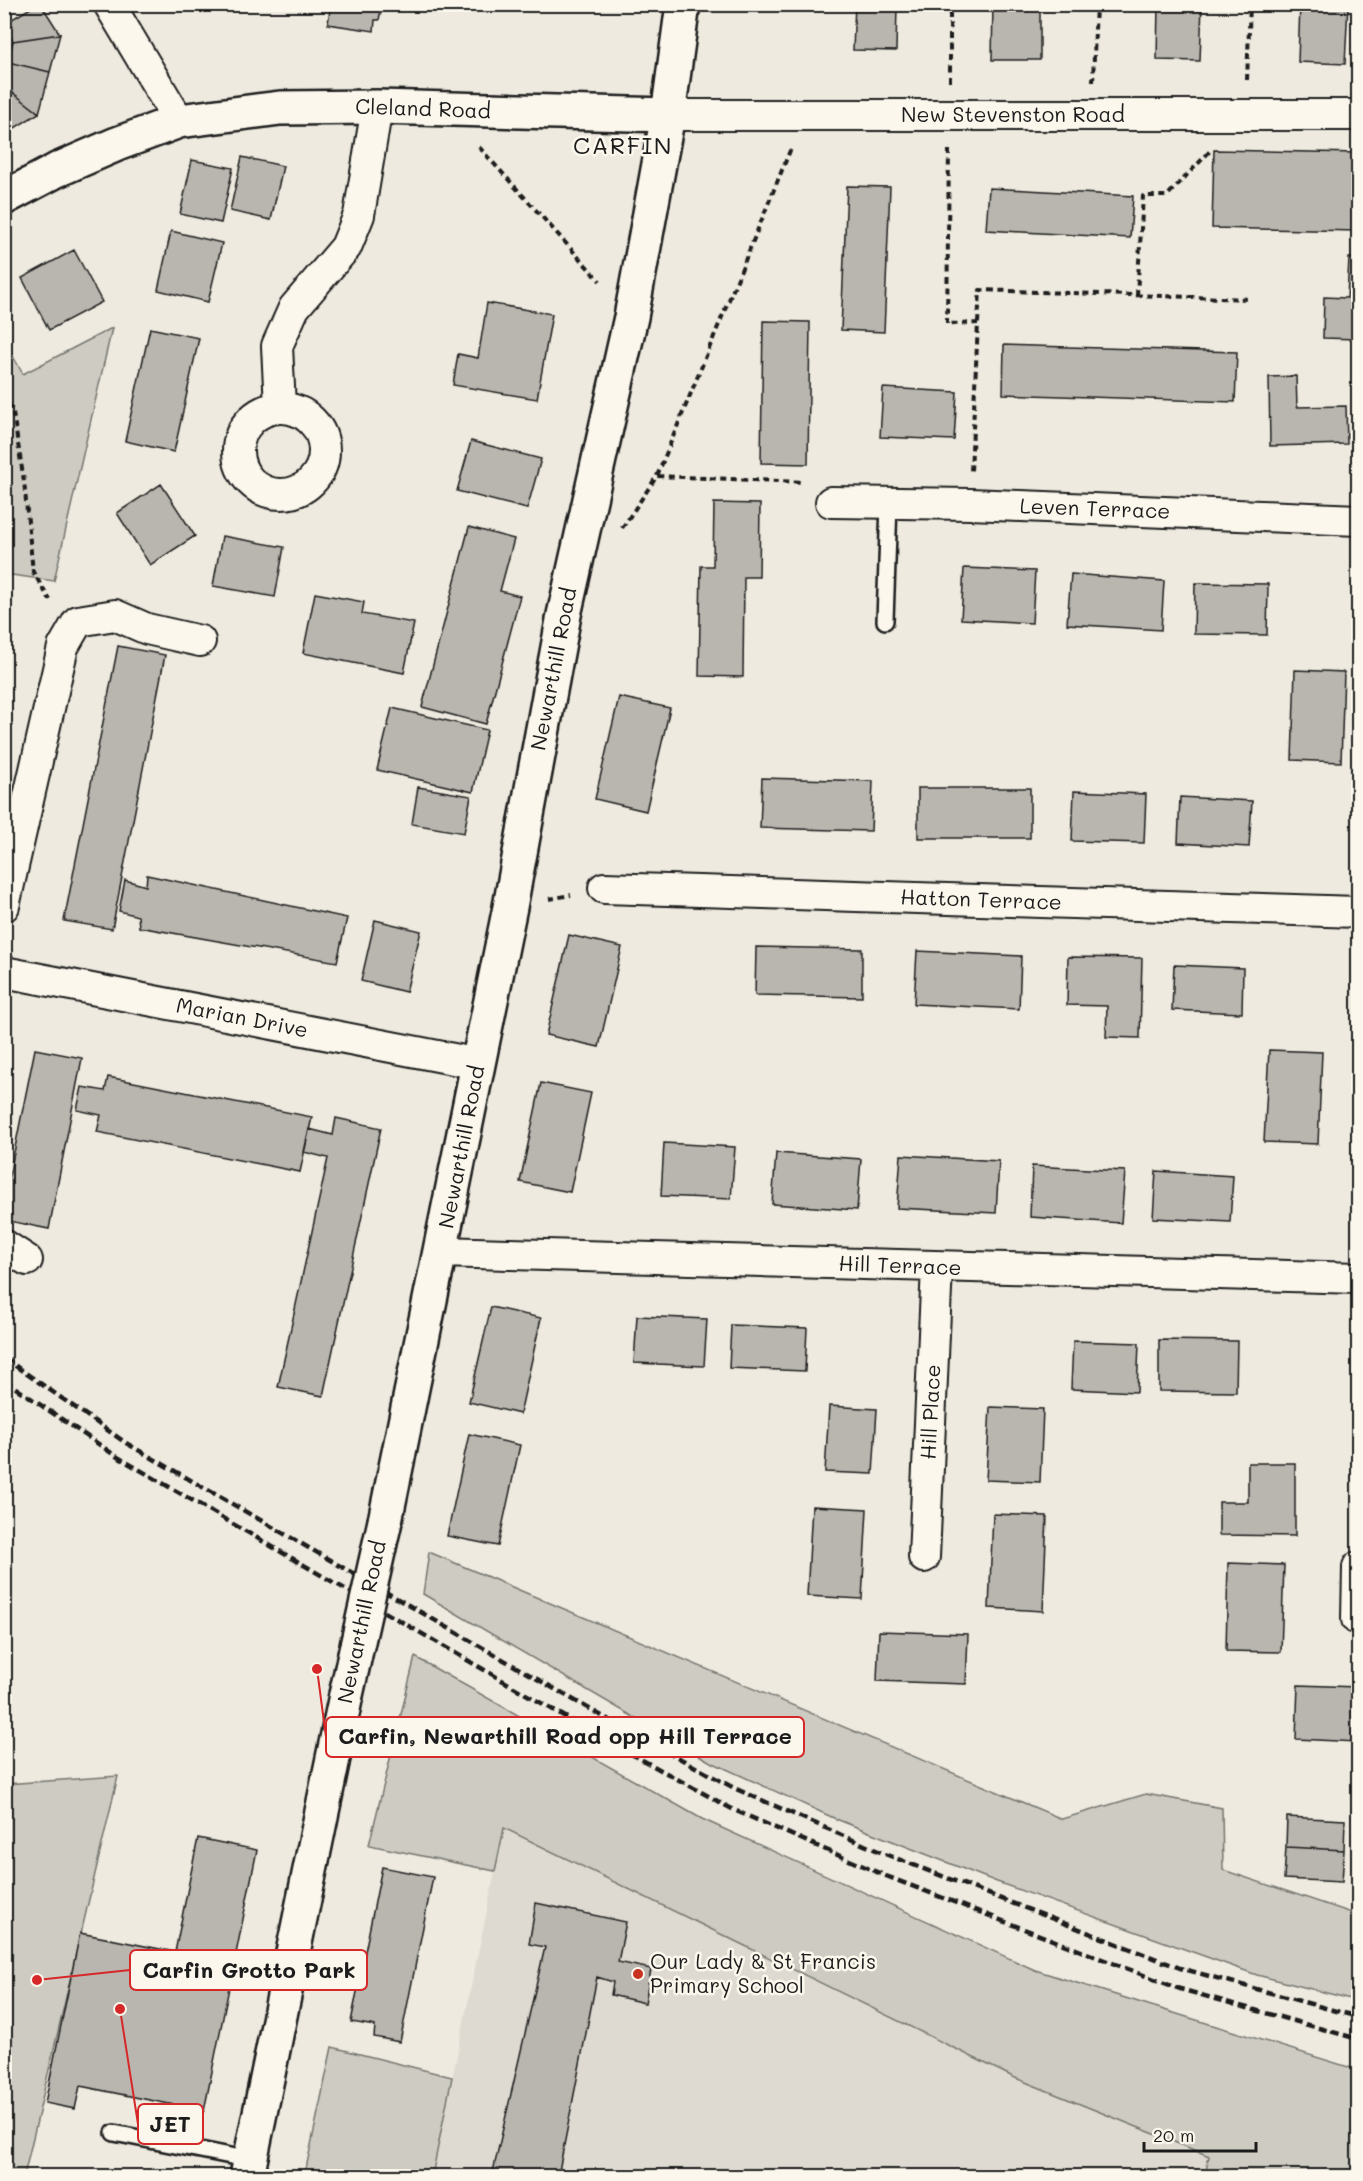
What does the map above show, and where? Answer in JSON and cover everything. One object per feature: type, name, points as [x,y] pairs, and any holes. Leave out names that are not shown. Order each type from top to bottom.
[{"type":"main road","name":"Newarthill Road","points":[[249,2168],[346,1695],[441,1252],[510,907],[564,615],[631,317],[668,115],[683,4]]},
{"type":"main road","name":"Cleland Road","points":[[4,198],[57,170],[117,144],[179,122],[280,108],[377,107],[668,115]]},
{"type":"street","points":[[109,4],[179,122]]},
{"type":"street","points":[[280,407],[277,346],[294,308],[346,247],[359,215],[377,107]]},
{"type":"street","name":"New Stevenston Road","points":[[668,115],[1359,115]]},
{"type":"street","name":"Leven Terrace","points":[[831,502],[970,504],[1359,520]]},
{"type":"street","points":[[4,906],[63,647],[78,621],[115,615],[147,629],[200,640]]},
{"type":"street","name":"Hatton Terrace","points":[[604,888],[1359,912]]},
{"type":"street","name":"Marian Drive","points":[[4,972],[479,1064]]},
{"type":"street","name":"Hill Terrace","points":[[441,1252],[1359,1278]]},
{"type":"street","name":"Hill Place","points":[[924,1557],[937,1267]]},
{"type":"street","points":[[1358,1619],[1359,1567]]},
{"type":"lane","points":[[885,621],[890,503]]},
{"type":"lane","points":[[114,2133],[249,2168]]},
{"type":"path","points":[[950,4],[947,324],[978,322]]},
{"type":"path","points":[[1092,115],[1096,4]]},
{"type":"path","points":[[1137,295],[1143,196],[1167,196],[1245,115],[1250,4]]},
{"type":"path","points":[[442,110],[510,178],[631,317]]},
{"type":"path","points":[[617,536],[657,476],[789,151],[813,115]]},
{"type":"path","points":[[970,504],[980,290],[1251,299]]},
{"type":"path","points":[[4,394],[13,413],[22,469],[33,572],[71,634]]},
{"type":"path","points":[[657,476],[830,483],[831,502]]},
{"type":"path","points":[[510,907],[604,888]]},
{"type":"shaded area","points":[[112,328],[54,581],[5,574],[5,342],[23,374]]},
{"type":"shaded area","points":[[429,1552],[1062,1819],[1146,1794],[1222,1808],[1223,1870],[1358,1915],[1358,2001],[1257,1975],[997,1882],[836,1819],[709,1761],[423,1594]]},
{"type":"shaded area","points":[[415,1657],[702,1819],[1035,1970],[1358,2070],[1358,2176],[1205,2176],[1209,2156],[1013,2077],[504,1828],[495,1871],[369,1845]]},
{"type":"shaded area","points":[[118,1776],[24,2176],[5,2176],[5,1784]]},
{"type":"shaded area","name":"Our Lady & St Francis Primary School","points":[[504,1828],[1013,2077],[1210,2156],[1205,2176],[432,2176]]},
{"type":"shaded area","points":[[332,2047],[452,2077],[432,2176],[344,2176],[305,2173]]},
{"type":"building","points":[[37,4],[41,4],[60,34],[13,41],[4,24]]},
{"type":"building","points":[[323,4],[382,4],[379,20],[375,20],[374,31],[328,24],[330,9],[323,8]]},
{"type":"building","points":[[855,4],[897,4],[896,51],[853,50]]},
{"type":"building","points":[[993,4],[1040,4],[1040,60],[992,60]]},
{"type":"building","points":[[1158,4],[1202,4],[1200,61],[1157,60]]},
{"type":"building","points":[[1300,4],[1348,4],[1345,64],[1298,62]]},
{"type":"building","points":[[60,34],[50,72],[8,62],[13,41]]},
{"type":"building","points":[[8,62],[50,72],[39,113],[4,86]]},
{"type":"building","points":[[4,86],[39,113],[10,131],[4,121]]},
{"type":"building","points":[[1214,150],[1358,153],[1358,231],[1212,228]]},
{"type":"building","points":[[242,157],[283,166],[271,220],[230,211]]},
{"type":"building","points":[[192,160],[233,168],[221,223],[180,214]]},
{"type":"building","points":[[847,186],[890,187],[884,332],[841,330]]},
{"type":"building","points":[[989,188],[1133,196],[1130,238],[986,230]]},
{"type":"building","points":[[171,231],[222,243],[208,302],[158,290]]},
{"type":"building","points":[[74,250],[102,302],[49,330],[22,278]]},
{"type":"building","points":[[1349,258],[1358,258],[1358,339],[1323,338],[1324,297],[1347,298]]},
{"type":"building","points":[[487,303],[552,314],[537,399],[453,385],[458,354],[478,358]]},
{"type":"building","points":[[763,321],[810,322],[808,464],[761,463]]},
{"type":"building","points":[[150,328],[199,338],[174,452],[125,441]]},
{"type":"building","points":[[1004,345],[1237,352],[1235,402],[1003,394]]},
{"type":"building","points":[[1296,376],[1297,407],[1346,406],[1347,444],[1270,446],[1269,377]]},
{"type":"building","points":[[883,388],[957,392],[954,440],[880,437]]},
{"type":"building","points":[[471,441],[541,459],[527,509],[457,491]]},
{"type":"building","points":[[161,484],[195,536],[150,565],[117,513]]},
{"type":"building","points":[[714,503],[760,504],[759,577],[744,577],[743,677],[699,676],[701,566],[713,566]]},
{"type":"building","points":[[469,527],[514,539],[500,591],[520,596],[486,724],[422,707]]},
{"type":"building","points":[[222,536],[284,547],[275,597],[213,586]]},
{"type":"building","points":[[964,568],[1035,571],[1032,623],[961,619]]},
{"type":"building","points":[[1071,574],[1164,581],[1161,630],[1067,624]]},
{"type":"building","points":[[1195,583],[1268,584],[1267,635],[1194,634]]},
{"type":"building","points":[[315,593],[364,602],[362,614],[414,623],[404,673],[303,653]]},
{"type":"building","points":[[118,646],[165,655],[112,929],[64,921]]},
{"type":"building","points":[[1295,670],[1344,672],[1341,762],[1292,760]]},
{"type":"building","points":[[619,697],[670,708],[646,811],[595,799]]},
{"type":"building","points":[[392,708],[487,730],[473,792],[377,770]]},
{"type":"building","points":[[762,778],[873,781],[871,831],[760,828]]},
{"type":"building","points":[[418,787],[471,796],[464,833],[412,824]]},
{"type":"building","points":[[918,788],[1030,788],[1030,838],[918,838]]},
{"type":"building","points":[[1074,791],[1146,794],[1144,843],[1072,841]]},
{"type":"building","points":[[1180,797],[1252,801],[1249,847],[1178,843]]},
{"type":"building","points":[[147,875],[347,918],[337,962],[139,927],[138,916],[119,911],[125,880],[146,886]]},
{"type":"building","points":[[375,920],[421,931],[406,992],[361,981]]},
{"type":"building","points":[[569,935],[622,947],[599,1047],[546,1035]]},
{"type":"building","points":[[756,947],[862,949],[862,997],[755,995]]},
{"type":"building","points":[[917,951],[1021,956],[1019,1009],[914,1004]]},
{"type":"building","points":[[1068,957],[1142,958],[1140,1038],[1106,1037],[1107,1006],[1067,1005]]},
{"type":"building","points":[[1174,965],[1243,968],[1242,1013],[1172,1010]]},
{"type":"building","points":[[35,1049],[82,1058],[49,1229],[4,1220],[4,1202]]},
{"type":"building","points":[[1269,1050],[1322,1052],[1318,1144],[1264,1142]]},
{"type":"building","points":[[108,1077],[312,1117],[300,1172],[97,1132],[101,1115],[77,1110],[82,1087],[105,1091]]},
{"type":"building","points":[[541,1083],[591,1093],[570,1192],[520,1182]]},
{"type":"building","points":[[336,1118],[381,1128],[323,1396],[278,1387],[328,1158],[304,1152],[309,1129],[333,1135]]},
{"type":"building","points":[[664,1143],[735,1147],[731,1199],[661,1196]]},
{"type":"building","points":[[776,1153],[861,1159],[857,1210],[772,1204]]},
{"type":"building","points":[[901,1155],[999,1161],[996,1213],[897,1208]]},
{"type":"building","points":[[1032,1166],[1125,1171],[1121,1223],[1030,1217]]},
{"type":"building","points":[[1156,1171],[1233,1176],[1230,1222],[1153,1218]]},
{"type":"building","points":[[491,1307],[541,1318],[520,1414],[469,1402]]},
{"type":"building","points":[[637,1316],[707,1319],[704,1366],[634,1363]]},
{"type":"building","points":[[731,1325],[807,1328],[805,1371],[729,1368]]},
{"type":"building","points":[[1159,1340],[1237,1341],[1236,1392],[1159,1391]]},
{"type":"building","points":[[1073,1341],[1139,1343],[1137,1392],[1071,1389]]},
{"type":"building","points":[[829,1406],[877,1409],[873,1474],[825,1472]]},
{"type":"building","points":[[990,1407],[1043,1409],[1040,1482],[986,1480]]},
{"type":"building","points":[[469,1434],[520,1445],[498,1546],[447,1536]]},
{"type":"building","points":[[1248,1463],[1295,1463],[1295,1536],[1219,1535],[1219,1502],[1248,1502]]},
{"type":"building","points":[[812,1506],[867,1509],[862,1599],[807,1596]]},
{"type":"building","points":[[993,1514],[1047,1516],[1043,1611],[989,1608]]},
{"type":"building","points":[[1228,1563],[1284,1565],[1281,1652],[1226,1651]]},
{"type":"building","points":[[879,1631],[968,1634],[966,1684],[877,1681]]},
{"type":"building","points":[[1298,1685],[1358,1687],[1358,1742],[1296,1739]]},
{"type":"building","points":[[1287,1817],[1345,1820],[1344,1850],[1286,1847]]},
{"type":"building","points":[[198,1838],[257,1850],[204,2111],[80,2086],[75,2109],[45,2103],[80,1933],[175,1952]]},
{"type":"building","points":[[1286,1847],[1344,1850],[1342,1882],[1284,1879]]},
{"type":"building","points":[[382,1867],[433,1877],[400,2042],[374,2037],[375,2026],[351,2022]]},
{"type":"building","points":[[536,1903],[626,1922],[618,1962],[651,1969],[645,2003],[611,1995],[613,1982],[597,1977],[558,2176],[492,2176],[545,1947],[529,1944]]},
{"type":"railway","points":[[4,1358],[126,1443],[593,1711],[734,1788],[885,1854],[1180,1968],[1358,2017]]},
{"type":"railway","points":[[4,1380],[116,1456],[593,1733],[734,1810],[886,1876],[1180,1989],[1358,2039]]},
{"type":"place","name":"Carfin, Newarthill Road opp Hill Terrace","points":[[317,1669]]},
{"type":"place","name":"Our Lady & St Francis Primary School","points":[[638,1974]]},
{"type":"place","name":"Carfin Grotto Park","points":[[37,1980]]},
{"type":"place","name":"JET","points":[[120,2009]]},
{"type":"district","name":"CARFIN","points":[[623,146]]}]
